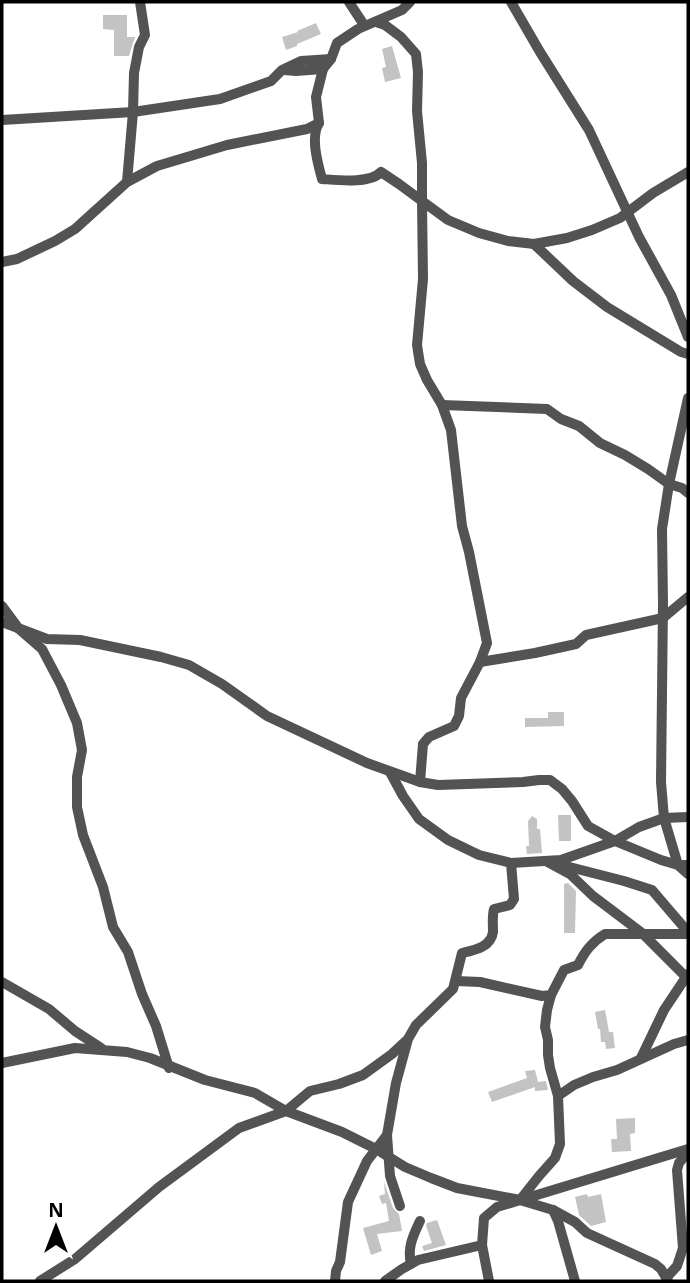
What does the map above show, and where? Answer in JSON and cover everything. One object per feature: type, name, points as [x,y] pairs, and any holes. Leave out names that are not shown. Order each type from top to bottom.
[{"type":"street","points":[[127,182],[134,73],[139,47],[145,35],[140,2]]},
{"type":"street","points":[[349,2],[370,24],[385,25],[401,37],[416,54],[417,111],[422,163],[423,279],[417,345],[419,364],[442,405],[451,430],[462,526],[487,643],[461,698],[459,716],[454,726],[429,737],[423,744],[420,782]]},
{"type":"street","points":[[410,2],[402,10],[337,43],[331,60],[323,69],[316,97],[319,123],[316,129],[318,167],[322,179],[363,179],[376,177],[381,172],[448,220],[508,242],[534,244],[567,238],[620,218],[653,193],[688,172]]},
{"type":"street","points":[[511,2],[589,130],[639,237],[671,295],[688,337]]},
{"type":"street","points":[[2,120],[133,112],[220,99],[271,81],[282,70],[301,61],[331,60]]},
{"type":"street","points":[[282,70],[323,69]]},
{"type":"street","points":[[2,262],[17,259],[55,242],[75,229],[127,182],[157,166],[228,145],[307,129],[319,123]]},
{"type":"street","points":[[534,244],[573,281],[607,307],[688,354]]},
{"type":"street","points":[[688,398],[668,484],[662,529],[661,782],[664,818],[688,874]]},
{"type":"street","points":[[442,405],[548,409],[579,426],[600,443],[648,468],[668,484],[688,493]]},
{"type":"street","points":[[480,662],[576,644],[586,635],[663,618],[688,597]]},
{"type":"street","points":[[2,606],[19,629],[42,649],[77,723],[82,750],[77,777],[77,807],[83,835],[103,887],[113,926],[128,952],[169,1068]]},
{"type":"street","points":[[2,622],[47,639],[79,640],[190,665],[267,716],[390,772],[420,782],[438,785],[550,780],[572,801],[588,826],[615,841],[662,860],[683,865]]},
{"type":"street","points":[[390,772],[419,819],[448,840],[479,855],[511,863],[562,860],[615,841],[639,827],[664,818],[688,817]]},
{"type":"street","points":[[546,861],[570,874],[593,897],[642,933],[688,976],[664,1010],[641,1058]]},
{"type":"street","points":[[546,861],[652,890],[688,933]]},
{"type":"street","points":[[40,1281],[75,1259],[159,1187],[239,1128],[286,1111],[310,1091],[363,1075],[392,1054],[453,989],[462,953],[480,949],[493,935],[494,909],[510,905],[513,899],[511,863]]},
{"type":"street","points":[[520,1200],[555,1158],[560,1144],[558,1096],[550,1068],[545,1027],[551,995],[564,970],[578,965],[595,940],[605,934],[688,933]]},
{"type":"street","points":[[456,981],[480,982],[541,996],[551,995]]},
{"type":"street","points":[[2,982],[49,1009],[102,1049]]},
{"type":"street","points":[[400,1206],[390,1176],[387,1135],[396,1083],[408,1039]]},
{"type":"street","points":[[558,1096],[574,1085],[688,1040]]},
{"type":"street","points":[[2,1063],[75,1048],[127,1052],[150,1058],[169,1068],[254,1093],[286,1111],[342,1132],[405,1167],[457,1188],[520,1200],[553,1210],[575,1222],[587,1233],[655,1264],[667,1279],[677,1266],[683,1248],[677,1170],[688,1149],[688,1140]]},
{"type":"street","points":[[335,1281],[348,1202],[367,1161],[387,1135]]},
{"type":"street","points":[[489,1281],[482,1245],[484,1218],[497,1207],[688,1149]]},
{"type":"street","points":[[553,1210],[575,1281]]},
{"type":"street","points":[[404,1281],[410,1245],[420,1221]]},
{"type":"street","points":[[385,1281],[418,1260],[482,1245]]},
{"type":"building","points":[[103,15],[127,15],[127,37],[135,37],[129,56],[114,56],[114,30],[103,29]]},
{"type":"building","points":[[316,23],[321,34],[286,50],[282,37]]},
{"type":"building","points":[[392,46],[401,78],[385,82],[382,68],[386,67],[382,49]]},
{"type":"building","points":[[548,712],[564,712],[564,726],[525,727],[525,718],[548,718]]},
{"type":"building","points":[[558,815],[571,815],[571,841],[559,841]]},
{"type":"building","points":[[532,816],[537,819],[537,829],[540,829],[542,853],[527,854],[528,821]]},
{"type":"building","points":[[568,883],[576,891],[575,933],[564,933],[564,884]]},
{"type":"building","points":[[605,1010],[609,1032],[613,1032],[615,1048],[606,1049],[605,1042],[601,1042],[595,1012]]},
{"type":"building","points":[[535,1070],[538,1082],[546,1081],[548,1090],[535,1091],[535,1087],[492,1102],[488,1092],[527,1078],[525,1071]]},
{"type":"building","points":[[635,1118],[635,1133],[630,1134],[631,1151],[612,1152],[611,1139],[617,1139],[616,1119]]},
{"type":"building","points":[[384,1182],[393,1208],[399,1214],[402,1231],[377,1234],[382,1251],[371,1255],[363,1228],[389,1221],[386,1203],[382,1204],[379,1196],[385,1194]]},
{"type":"building","points":[[587,1194],[588,1197],[601,1194],[606,1222],[591,1226],[579,1215],[575,1197]]},
{"type":"building","points":[[437,1220],[446,1245],[424,1251],[422,1246],[432,1243],[427,1223]]}]
